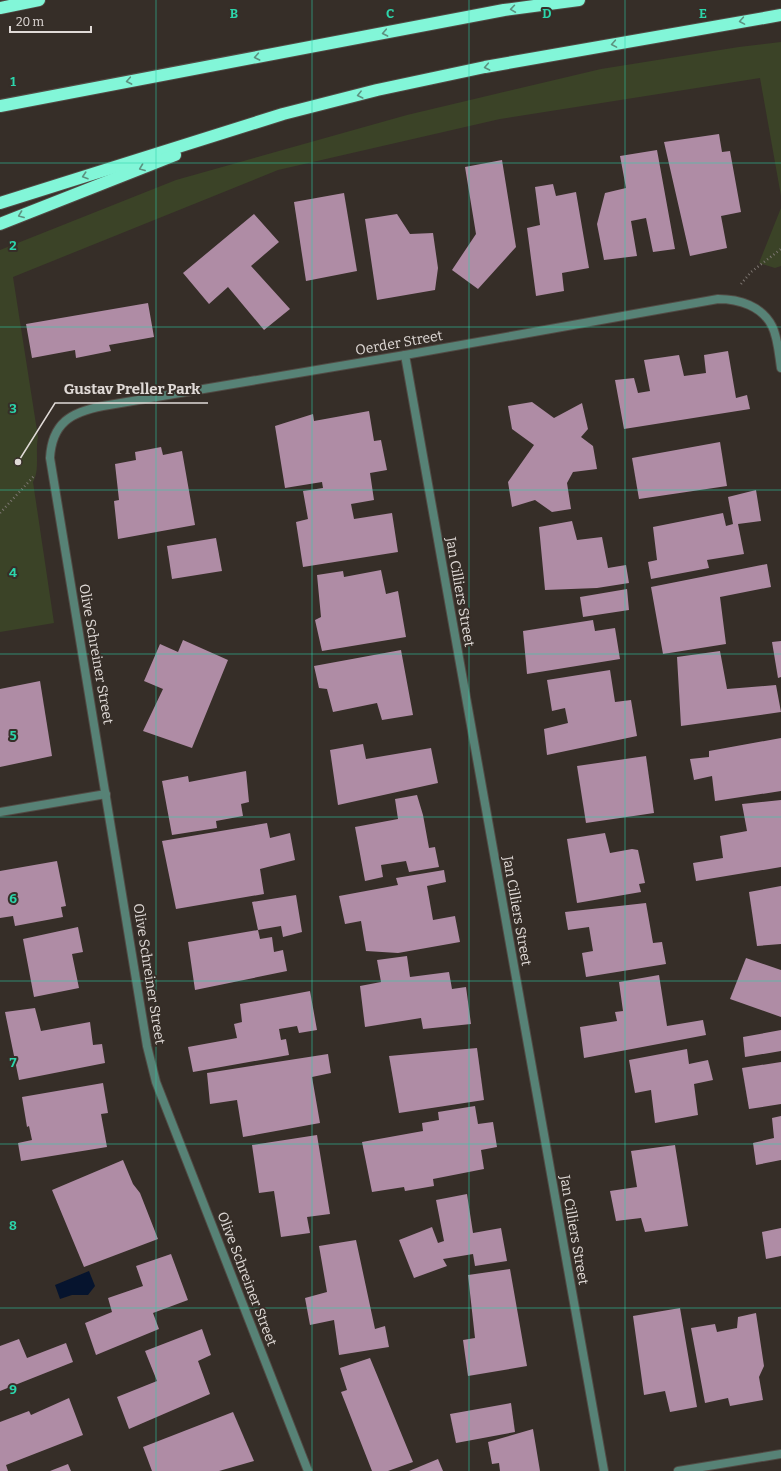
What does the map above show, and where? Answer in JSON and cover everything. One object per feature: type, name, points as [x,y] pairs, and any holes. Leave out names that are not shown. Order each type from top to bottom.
[{"type":"highway","points":[[0,8],[39,0]]},
{"type":"highway","points":[[0,106],[504,10],[579,0]]},
{"type":"highway","points":[[0,203],[283,114],[377,90],[485,67],[781,15]]},
{"type":"highway","points":[[0,224],[283,114]]},
{"type":"street","name":"Oerder Street","points":[[50,458],[52,443],[58,430],[65,421],[84,410],[718,299],[728,299],[740,302],[752,307],[762,314],[772,326],[781,368]]},
{"type":"street","name":"Jan Cilliers Street","points":[[405,355],[604,1471]]},
{"type":"street","name":"Olive Schreiner Street","points":[[50,458],[147,1046],[156,1082],[308,1471]]},
{"type":"street","points":[[0,812],[106,794]]},
{"type":"street","points":[[678,1471],[781,1454]]},
{"type":"path","points":[[728,299],[751,272],[781,249]]},
{"type":"path","points":[[0,513],[50,458]]},
{"type":"green space","points":[[781,42],[781,196],[760,78],[500,119],[278,170],[13,277],[38,437],[37,466],[33,482],[54,623],[0,632],[0,250],[176,180],[407,115],[601,69],[739,47]]},
{"type":"green space","points":[[781,208],[781,266],[775,268],[759,263]]},
{"type":"water","points":[[89,1271],[95,1286],[88,1295],[72,1295],[60,1299],[55,1285]]},
{"type":"building","points":[[719,134],[722,152],[730,151],[741,212],[721,216],[727,248],[690,256],[664,142]]},
{"type":"building","points":[[657,150],[675,249],[653,252],[646,218],[631,221],[637,256],[604,260],[597,224],[605,193],[626,188],[620,156]]},
{"type":"building","points":[[502,160],[516,247],[478,289],[452,270],[476,234],[465,167]]},
{"type":"building","points":[[553,184],[556,196],[576,192],[589,268],[562,273],[564,291],[536,296],[527,228],[540,225],[535,187]]},
{"type":"building","points":[[344,193],[357,271],[306,281],[294,202]]},
{"type":"building","points":[[254,214],[279,242],[251,266],[290,309],[264,330],[228,287],[209,304],[183,273]]},
{"type":"building","points":[[397,214],[410,234],[433,233],[438,268],[435,290],[377,300],[365,219]]},
{"type":"building","points":[[148,303],[154,337],[109,345],[111,351],[76,358],[75,350],[32,358],[26,324]]},
{"type":"building","points":[[728,351],[736,398],[747,395],[750,409],[624,429],[615,380],[634,378],[638,393],[650,391],[644,360],[679,355],[684,376],[706,373],[704,355]]},
{"type":"building","points":[[532,402],[554,418],[582,403],[588,429],[581,437],[593,446],[597,469],[573,472],[567,483],[571,509],[552,512],[535,500],[512,507],[508,482],[534,445],[512,429],[508,406]]},
{"type":"building","points":[[369,411],[374,441],[381,440],[387,470],[370,473],[374,500],[351,504],[354,519],[392,513],[398,552],[303,567],[296,522],[308,519],[303,491],[323,488],[322,482],[285,488],[275,426],[313,414],[314,421]]},
{"type":"building","points":[[720,442],[727,486],[639,499],[632,458]]},
{"type":"building","points":[[161,447],[163,455],[182,451],[195,525],[118,539],[114,501],[119,500],[115,464],[136,460],[135,452]]},
{"type":"building","points":[[756,490],[761,521],[738,524],[744,554],[707,560],[709,568],[651,579],[648,562],[657,560],[653,527],[723,513],[726,526],[733,524],[728,497]]},
{"type":"building","points":[[572,521],[577,540],[602,537],[608,568],[626,565],[629,583],[597,588],[545,590],[539,527]]},
{"type":"building","points":[[216,538],[222,571],[172,579],[167,546]]},
{"type":"building","points":[[767,564],[771,587],[720,597],[726,644],[663,654],[651,587]]},
{"type":"building","points":[[381,570],[386,594],[398,591],[406,637],[322,651],[315,620],[321,617],[317,575],[343,571],[344,577]]},
{"type":"building","points":[[627,589],[629,610],[583,617],[580,597]]},
{"type":"building","points":[[593,620],[595,631],[615,628],[620,659],[527,674],[523,631]]},
{"type":"building","points":[[183,640],[228,660],[192,748],[143,731],[163,689],[144,681],[160,644],[178,652]]},
{"type":"building","points":[[781,641],[781,677],[778,678],[772,642]]},
{"type":"building","points":[[401,650],[413,715],[382,720],[377,703],[333,712],[327,689],[319,688],[314,666]]},
{"type":"building","points":[[720,651],[727,689],[776,685],[781,712],[681,726],[677,657]]},
{"type":"building","points":[[610,670],[615,702],[631,700],[637,736],[547,755],[544,729],[568,723],[565,708],[552,711],[547,680]]},
{"type":"building","points":[[40,681],[52,756],[0,767],[0,689]]},
{"type":"building","points":[[781,738],[781,791],[715,801],[712,776],[694,780],[690,759],[709,757],[709,751]]},
{"type":"building","points":[[363,744],[366,759],[431,748],[438,783],[338,805],[330,750]]},
{"type":"building","points":[[646,756],[654,813],[586,823],[577,766]]},
{"type":"building","points":[[246,771],[249,802],[241,804],[243,816],[216,821],[217,828],[172,835],[162,781],[188,776],[189,782]]},
{"type":"building","points":[[417,795],[423,815],[429,848],[435,847],[439,867],[409,872],[406,861],[381,865],[383,877],[365,881],[355,827],[398,819],[395,799]]},
{"type":"building","points":[[781,800],[781,867],[696,881],[693,863],[723,858],[720,836],[747,831],[742,804]]},
{"type":"building","points":[[267,823],[270,838],[290,833],[295,860],[260,869],[264,894],[176,909],[162,841]]},
{"type":"building","points":[[605,833],[610,853],[632,849],[638,850],[645,883],[639,884],[641,892],[577,903],[567,839]]},
{"type":"building","points":[[57,861],[66,906],[61,907],[63,917],[15,926],[13,916],[0,918],[0,871]]},
{"type":"building","points":[[444,870],[446,882],[427,886],[433,920],[455,916],[460,942],[398,953],[366,951],[361,921],[345,924],[339,896],[398,885],[396,878]]},
{"type":"building","points":[[781,886],[781,944],[757,946],[749,892]]},
{"type":"building","points":[[296,895],[302,932],[283,937],[281,926],[258,930],[252,902]]},
{"type":"building","points":[[646,903],[653,943],[662,942],[666,964],[586,977],[582,953],[593,951],[589,927],[568,930],[565,912]]},
{"type":"building","points":[[78,927],[83,952],[72,954],[79,988],[34,997],[23,939]]},
{"type":"building","points":[[258,930],[260,939],[272,937],[274,952],[283,950],[287,971],[195,990],[188,942]]},
{"type":"building","points":[[407,956],[410,977],[449,972],[452,989],[466,987],[471,1024],[423,1029],[421,1018],[365,1027],[360,986],[381,982],[377,960]]},
{"type":"building","points":[[746,958],[781,970],[781,1017],[730,999]]},
{"type":"building","points":[[659,975],[667,1026],[703,1020],[706,1035],[584,1058],[580,1027],[617,1021],[615,1012],[623,1011],[619,982]]},
{"type":"building","points":[[310,991],[317,1030],[299,1033],[297,1026],[279,1029],[281,1040],[286,1039],[289,1055],[193,1072],[188,1047],[237,1038],[234,1024],[242,1022],[240,1004]]},
{"type":"building","points":[[35,1008],[41,1031],[90,1022],[93,1045],[102,1044],[105,1063],[19,1080],[5,1012]]},
{"type":"building","points":[[781,1030],[781,1051],[745,1057],[743,1037]]},
{"type":"building","points":[[477,1048],[484,1100],[399,1113],[389,1056]]},
{"type":"building","points":[[687,1049],[689,1064],[708,1060],[713,1080],[694,1084],[698,1115],[655,1123],[651,1090],[635,1093],[629,1060]]},
{"type":"building","points":[[328,1054],[331,1073],[312,1077],[320,1123],[243,1137],[237,1100],[210,1104],[207,1073]]},
{"type":"building","points":[[781,1062],[781,1104],[749,1109],[742,1068]]},
{"type":"building","points":[[103,1083],[108,1113],[101,1114],[107,1147],[21,1161],[18,1143],[32,1140],[29,1126],[27,1127],[22,1097]]},
{"type":"building","points":[[475,1106],[478,1124],[493,1122],[497,1147],[481,1150],[484,1169],[433,1179],[434,1186],[405,1191],[404,1187],[372,1192],[362,1142],[423,1131],[422,1123],[439,1120],[438,1112]]},
{"type":"building","points":[[781,1116],[781,1160],[756,1165],[753,1143],[774,1138],[772,1118]]},
{"type":"building","points":[[317,1135],[330,1214],[307,1217],[310,1233],[281,1237],[274,1191],[259,1193],[252,1145]]},
{"type":"building","points":[[675,1145],[688,1226],[645,1232],[641,1218],[616,1221],[610,1191],[637,1187],[631,1151]]},
{"type":"building","points":[[123,1160],[133,1184],[140,1193],[158,1239],[84,1267],[52,1190]]},
{"type":"building","points":[[467,1194],[473,1233],[501,1228],[507,1261],[475,1266],[473,1254],[443,1259],[447,1266],[414,1278],[399,1240],[432,1227],[438,1243],[444,1241],[436,1200]]},
{"type":"building","points":[[781,1228],[781,1256],[766,1259],[762,1232]]},
{"type":"building","points":[[356,1240],[375,1329],[385,1326],[389,1347],[339,1355],[334,1320],[310,1325],[305,1298],[327,1292],[319,1246]]},
{"type":"building","points":[[171,1254],[188,1300],[153,1313],[159,1329],[96,1355],[85,1323],[112,1312],[108,1298],[143,1286],[136,1266]]},
{"type":"building","points":[[510,1269],[527,1366],[468,1376],[463,1340],[475,1338],[468,1275]]},
{"type":"building","points":[[680,1308],[697,1407],[670,1412],[665,1391],[644,1395],[633,1316]]},
{"type":"building","points":[[756,1313],[764,1366],[759,1377],[763,1400],[730,1406],[728,1398],[705,1403],[691,1328],[715,1324],[717,1332],[737,1328],[738,1317]]},
{"type":"building","points":[[202,1329],[211,1355],[198,1361],[210,1394],[129,1429],[117,1397],[157,1381],[145,1351]]},
{"type":"building","points":[[19,1339],[27,1358],[66,1343],[73,1362],[0,1391],[0,1346]]},
{"type":"building","points":[[370,1358],[413,1462],[388,1471],[372,1471],[341,1392],[347,1390],[340,1368]]},
{"type":"building","points":[[69,1398],[83,1435],[6,1465],[8,1471],[0,1471],[0,1422],[29,1411],[31,1415]]},
{"type":"building","points":[[511,1403],[515,1432],[456,1443],[450,1414]]},
{"type":"building","points":[[233,1412],[254,1461],[219,1471],[152,1471],[143,1447]]},
{"type":"building","points":[[533,1429],[540,1471],[500,1471],[499,1463],[492,1464],[488,1442]]},
{"type":"building","points":[[438,1459],[443,1471],[409,1471]]},
{"type":"building","points":[[68,1464],[71,1471],[50,1471]]},
{"type":"place","name":"Gustav Preller Park","points":[[18,462]]}]
